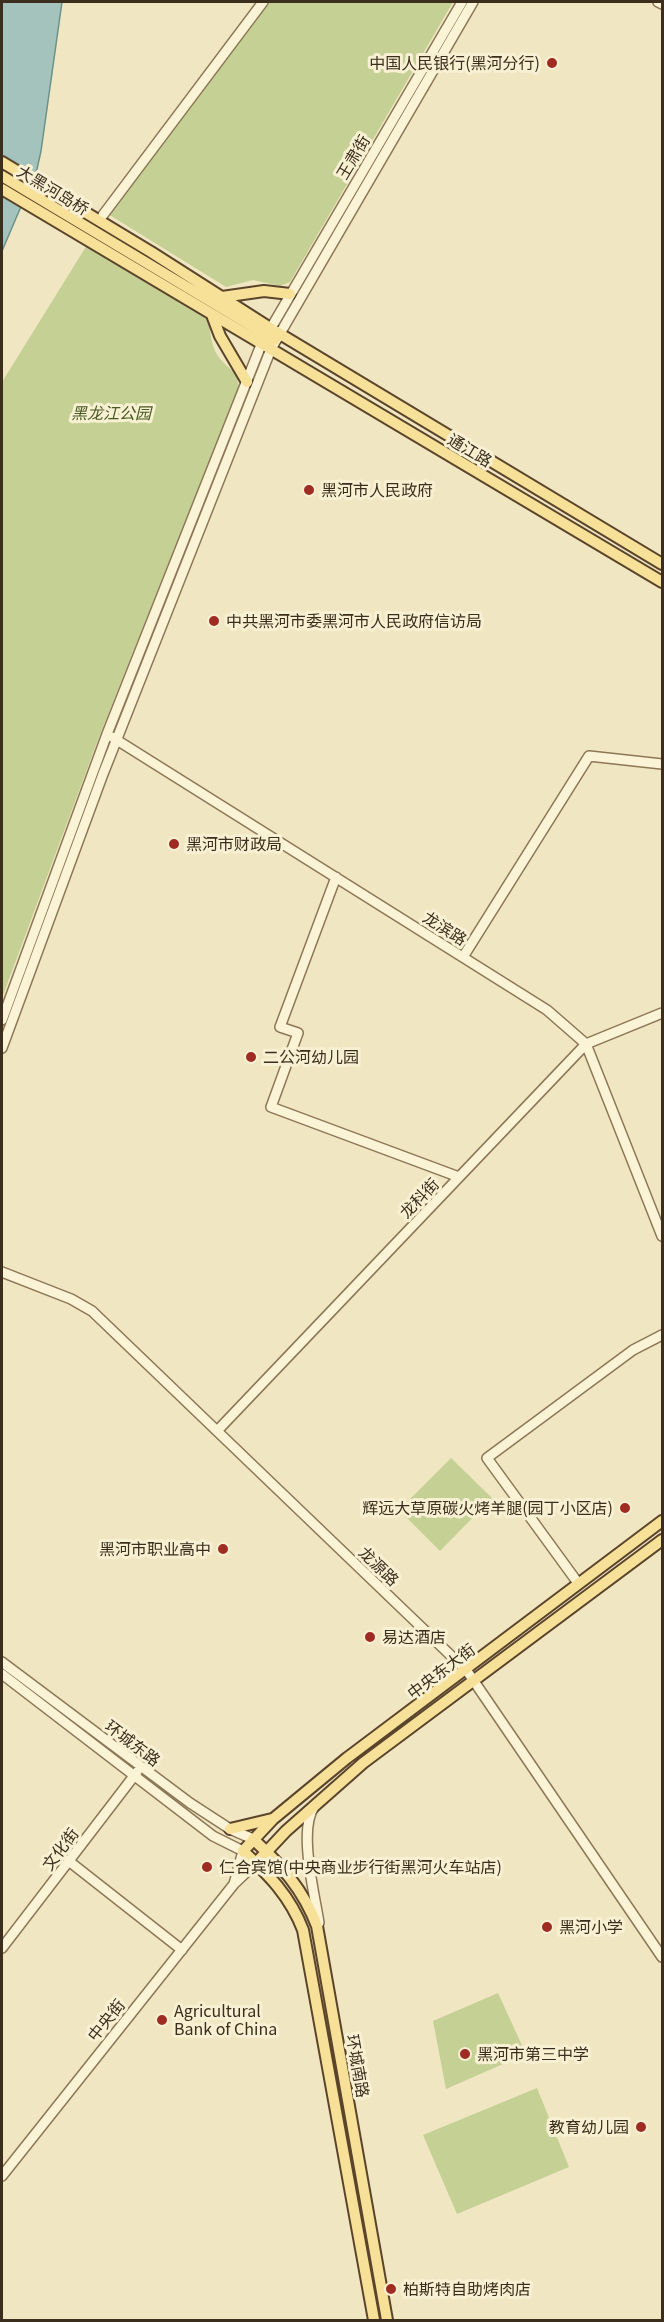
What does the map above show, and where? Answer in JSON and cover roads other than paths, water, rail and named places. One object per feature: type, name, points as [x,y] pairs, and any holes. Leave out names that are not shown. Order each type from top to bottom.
[{"type":"main road","points":[[2,162],[99,217],[222,297],[270,339]]},
{"type":"main road","name":"大黑河岛桥","points":[[2,176],[85,233]]},
{"type":"main road","points":[[2,189],[85,233],[212,315],[270,339]]},
{"type":"main road","name":"通江路","points":[[85,233],[663,564]]},
{"type":"main road","points":[[222,297],[264,291],[290,294]]},
{"type":"main road","points":[[212,315],[220,336],[247,382]]},
{"type":"main road","name":"通江路","points":[[270,339],[663,582]]},
{"type":"main road","name":"中央东大街","points":[[256,1863],[318,1802],[578,1582],[663,1521]]},
{"type":"main road","name":"中央东大街","points":[[243,1851],[273,1819],[347,1758],[663,1540]]},
{"type":"main road","points":[[230,1829],[273,1819]]},
{"type":"main road","name":"环城南路","points":[[253,1839],[297,1884],[308,1901],[323,1956],[387,2320]]},
{"type":"main road","name":"环城南路","points":[[243,1851],[285,1893],[295,1908],[303,1929],[374,2320]]},
{"type":"street","points":[[99,217],[263,2]]},
{"type":"street","name":"王肃街","points":[[270,339],[290,294],[462,2]]},
{"type":"street","points":[[2,1020],[107,734],[247,382],[270,339],[472,2]]},
{"type":"street","points":[[658,2],[663,4]]},
{"type":"street","points":[[2,1048],[270,339]]},
{"type":"street","name":"龙滨路","points":[[107,734],[547,1010],[586,1044],[663,1236]]},
{"type":"street","points":[[463,957],[589,756],[663,764]]},
{"type":"street","points":[[336,877],[280,1027],[298,1033],[271,1107],[459,1177]]},
{"type":"street","name":"龙科街","points":[[217,1431],[586,1044],[663,1013]]},
{"type":"street","name":"龙源路","points":[[2,1272],[71,1299],[92,1311],[470,1675],[663,1957]]},
{"type":"street","points":[[578,1582],[487,1458],[633,1350],[663,1335]]},
{"type":"street","name":"环城东路","points":[[2,1662],[138,1771],[213,1836],[243,1851]]},
{"type":"street","name":"环城东路","points":[[2,1674],[138,1771],[230,1829],[253,1839]]},
{"type":"street","name":"文化街","points":[[2,1948],[138,1771]]},
{"type":"street","points":[[318,1802],[309,1816],[308,1841],[323,1956]]},
{"type":"street","points":[[234,1884],[243,1851]]},
{"type":"street","points":[[69,1862],[182,1950]]},
{"type":"street","points":[[234,1884],[256,1863]]},
{"type":"street","name":"中央街","points":[[2,2176],[234,1884]]},
{"type":"water","points":[[2,2],[62,2],[37,169],[2,251]]},
{"type":"place","name":"中国人民银行(黑河分行)","points":[[552,63]]},
{"type":"place","name":"黑河市人民政府","points":[[309,490]]},
{"type":"place","name":"中共黑河市委黑河市人民政府信访局","points":[[214,621]]},
{"type":"place","name":"黑河市财政局","points":[[174,844]]},
{"type":"place","name":"二公河幼儿园","points":[[251,1057]]},
{"type":"place","name":"辉远大草原碳火烤羊腿(园丁小区店)","points":[[625,1508]]},
{"type":"place","name":"黑河市职业高中","points":[[223,1549]]},
{"type":"place","name":"易达酒店","points":[[370,1637]]},
{"type":"place","name":"仁合宾馆(中央商业步行街黑河火车站店)","points":[[207,1867]]},
{"type":"place","name":"黑河小学","points":[[547,1927]]},
{"type":"place","name":"Agricultural Bank of China","points":[[162,2020]]},
{"type":"place","name":"黑河市第三中学","points":[[465,2054]]},
{"type":"place","name":"教育幼儿园","points":[[641,2127]]},
{"type":"place","name":"柏斯特自助烤肉店","points":[[391,2289]]},
{"type":"park label","name":"黑龙江公园","points":[[111,413]]}]
